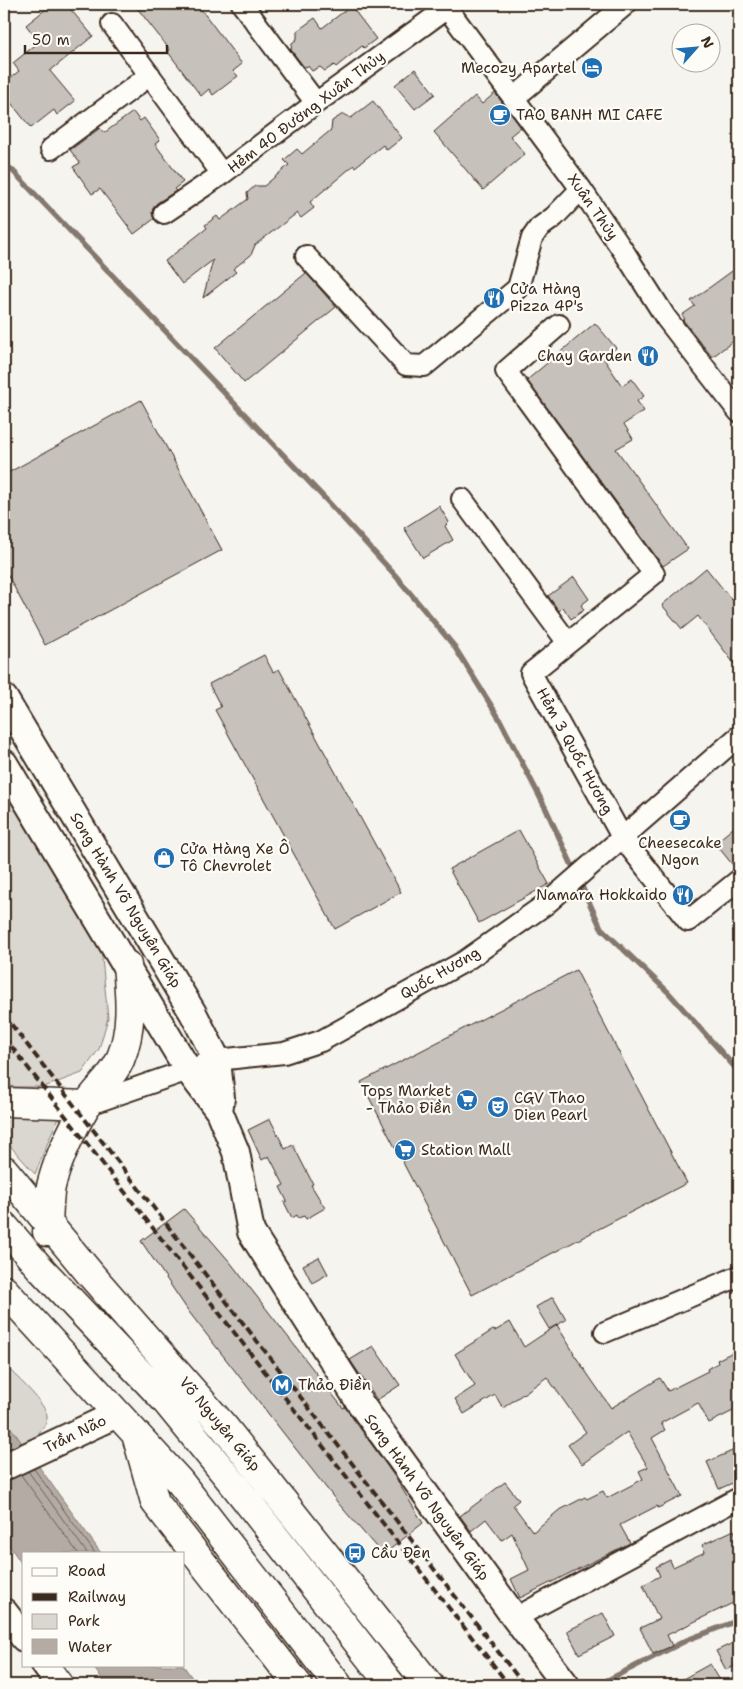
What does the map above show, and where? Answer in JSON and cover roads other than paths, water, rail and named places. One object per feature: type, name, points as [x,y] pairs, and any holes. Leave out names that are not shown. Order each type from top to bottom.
[{"type":"highway","points":[[40,1268],[49,1223],[52,1180],[65,1148],[87,1105],[120,1061],[128,1035],[131,1001],[127,965]]},
{"type":"highway","points":[[4,1102],[87,1105]]},
{"type":"highway","name":"Võ Nguyên Giáp","points":[[4,1170],[92,1276],[224,1427],[429,1685]]},
{"type":"highway","points":[[4,1194],[30,1224],[40,1268]]},
{"type":"highway","name":"Võ Nguyên Giáp","points":[[4,1226],[40,1268],[164,1399],[236,1487],[391,1685]]},
{"type":"highway","points":[[4,1290],[180,1482],[338,1685]]},
{"type":"highway","points":[[136,1435],[155,1502],[298,1685]]},
{"type":"main road","name":"Song Hành Võ Nguyên Giáp","points":[[4,698],[194,1013],[217,1060],[221,1098],[219,1111]]},
{"type":"main road","name":"Song Hành Võ Nguyên Giáp","points":[[4,763],[127,965],[188,1070],[219,1111],[236,1152],[251,1232],[360,1403],[514,1618],[566,1685]]},
{"type":"main road","name":"Trần Não","points":[[4,1467],[117,1414]]},
{"type":"main road","points":[[4,1612],[22,1635]]},
{"type":"main road","points":[[46,1666],[60,1685]]},
{"type":"street","points":[[242,4],[316,103]]},
{"type":"street","points":[[514,98],[626,4]]},
{"type":"street","name":"Hẻm 40 Đường Xuân Thủy","points":[[164,213],[222,174],[445,6]]},
{"type":"street","name":"Xuân Thủy","points":[[445,6],[581,189],[626,254],[666,318],[739,412]]},
{"type":"street","points":[[112,24],[222,174]]},
{"type":"street","points":[[51,149],[150,75]]},
{"type":"street","points":[[306,256],[406,365],[424,366],[518,288],[532,238],[539,228],[554,217],[581,189]]},
{"type":"street","name":"Hẻm 3 Quốc Hương","points":[[559,325],[506,371],[654,574],[531,673],[622,837]]},
{"type":"street","points":[[462,499],[568,643]]},
{"type":"street","name":"Quốc Hương","points":[[87,1105],[217,1060],[284,1053],[321,1041],[464,961],[546,904],[739,736]]},
{"type":"street","points":[[622,837],[688,921],[739,880]]},
{"type":"street","points":[[606,1332],[739,1276]]},
{"type":"street","points":[[514,1618],[739,1498]]},
{"type":"water","points":[[4,1418],[100,1552],[22,1552],[22,1564],[4,1538]]},
{"type":"water","points":[[93,1666],[184,1666],[197,1685],[106,1685]]},
{"type":"waterway","points":[[4,163],[331,505],[395,575],[454,646],[499,718],[546,809],[601,928],[668,992],[739,1072]]},
{"type":"waterway","points":[[606,1681],[687,1640],[739,1620]]},
{"type":"railway","points":[[4,1015],[524,1685]]},
{"type":"railway","points":[[4,1037],[509,1685]]},
{"type":"place","name":"Mecozy Apartel","points":[[592,68]]},
{"type":"place","name":"TAO BANH MI CAFE","points":[[500,115]]},
{"type":"place","name":"Cửa Hàng Pizza 4P's","points":[[494,298]]},
{"type":"place","name":"Chay Garden","points":[[648,356]]},
{"type":"place","name":"Cheesecake Ngon","points":[[680,820]]},
{"type":"place","name":"Cửa Hàng Xe Ô Tô Chevrolet","points":[[164,858]]},
{"type":"place","name":"Namara Hokkaido","points":[[683,895]]},
{"type":"place","name":"Tops Market - Thảo Điền","points":[[467,1100]]},
{"type":"place","name":"CGV Thao Dien Pearl","points":[[498,1107]]},
{"type":"place","name":"Station Mall","points":[[405,1150]]},
{"type":"place","name":"Thảo Điền","points":[[282,1385]]},
{"type":"place","name":"Cầu Đen","points":[[355,1553]]}]
